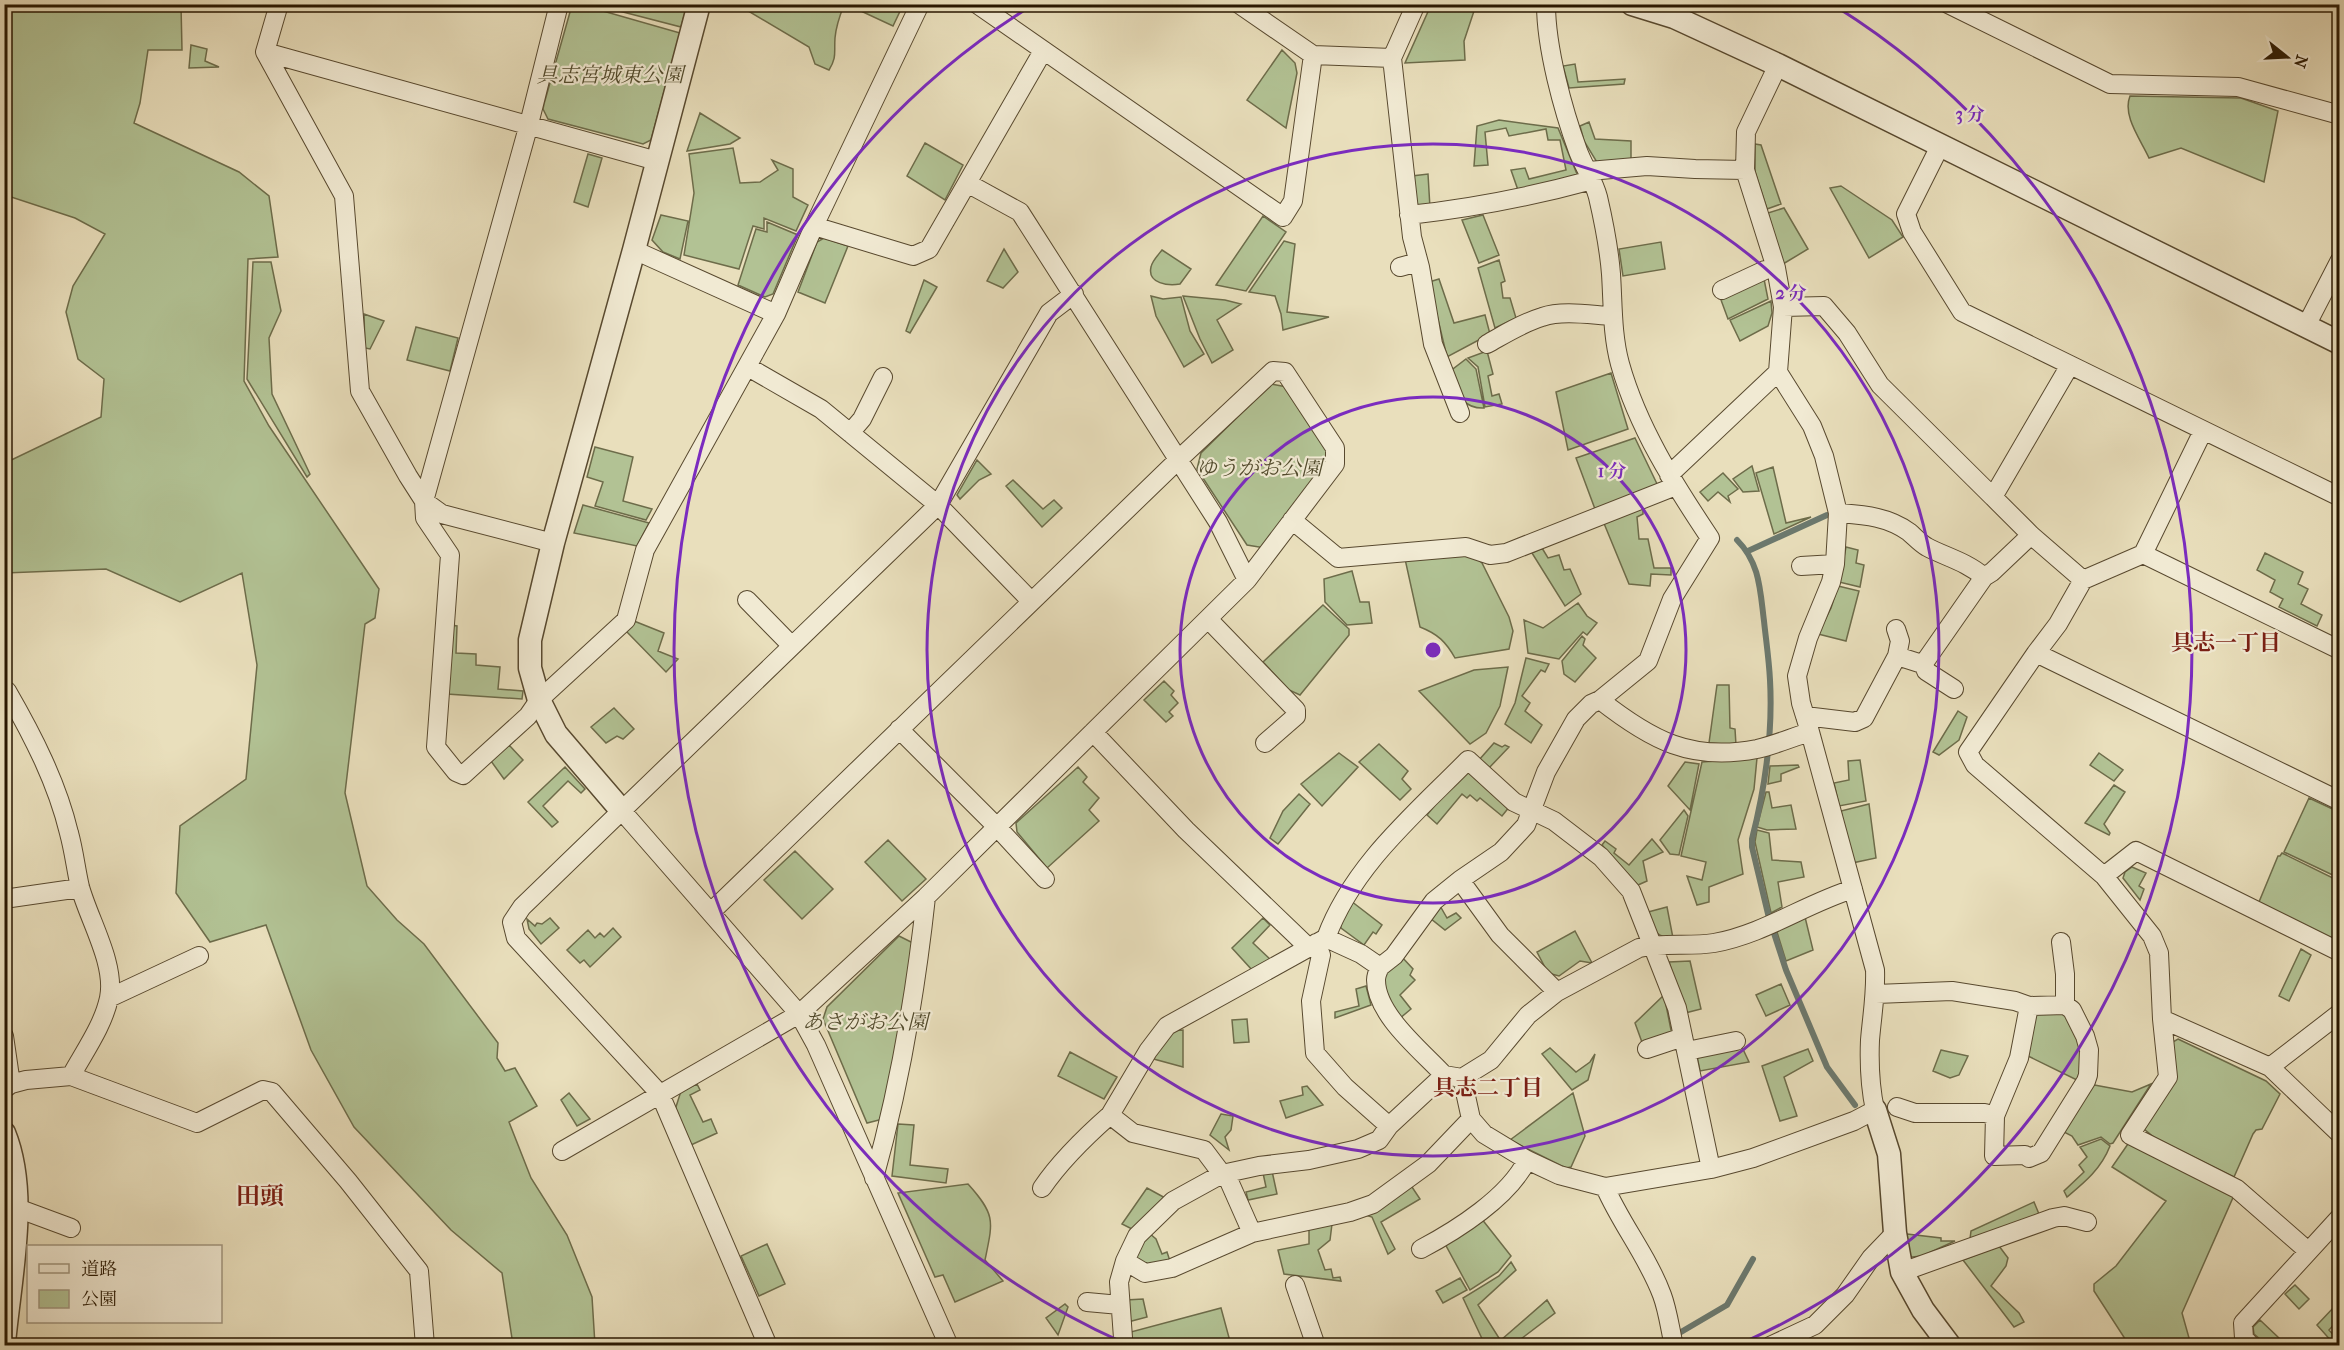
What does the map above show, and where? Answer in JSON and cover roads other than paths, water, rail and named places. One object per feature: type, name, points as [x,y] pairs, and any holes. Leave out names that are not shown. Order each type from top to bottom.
[{"type":"street","points":[[279,4],[266,52],[344,196],[360,391],[424,501],[441,514],[553,543]]},
{"type":"street","points":[[559,4],[529,124],[424,501],[425,518],[450,555],[436,747],[456,772],[463,775],[528,716],[539,700],[626,620],[645,550],[776,314],[814,226],[920,4]]},
{"type":"street","points":[[699,4],[553,543],[530,640],[530,668],[539,700],[556,734],[799,1014],[816,1045],[949,1346]]},
{"type":"street","points":[[977,4],[1283,218],[1293,201],[1313,55]]},
{"type":"street","points":[[1239,4],[1313,55],[1392,58]]},
{"type":"street","points":[[1416,4],[1392,58],[1409,215],[1433,344],[1460,413]]},
{"type":"street","points":[[1546,4],[1546,22],[1558,85],[1579,152],[1590,176],[1607,240],[1612,316],[1620,364],[1644,428],[1672,480],[1710,538],[1672,599],[1648,661],[1576,719],[1546,772],[1526,825],[1501,852],[1434,901],[1394,956],[1380,966],[1376,980],[1380,1000],[1392,1021],[1453,1076],[1471,1119],[1484,1134],[1527,1160],[1559,1175],[1605,1187],[1711,1169],[1753,1158],[1886,1109],[1915,1113],[1985,1113],[1995,1116]]},
{"type":"street","points":[[1632,4],[1683,21],[1778,65],[2340,343]]},
{"type":"street","points":[[1948,4],[2110,84],[2238,87],[2340,115]]},
{"type":"street","points":[[814,226],[913,256],[929,249],[1043,51]]},
{"type":"street","points":[[266,52],[657,161]]},
{"type":"street","points":[[1778,65],[1746,132],[1745,170],[1776,268],[1783,306],[1779,372],[1812,426],[1824,456],[1838,513],[1832,582],[1808,638],[1797,676],[1875,970],[1876,994],[1870,1040],[1870,1085],[1886,1109],[1895,1233],[1902,1272],[1923,1310],[1950,1346]]},
{"type":"street","points":[[1940,146],[1906,214],[1912,231],[1962,312],[2203,431],[2338,492]]},
{"type":"street","points":[[1409,215],[1508,202],[1590,176],[1647,166],[1745,170]]},
{"type":"street","points":[[967,183],[1020,212],[1218,522],[1248,580]]},
{"type":"street","points":[[634,250],[776,314]]},
{"type":"street","points":[[2306,326],[2340,260]]},
{"type":"street","points":[[1400,267],[1418,262]]},
{"type":"street","points":[[1722,290],[1765,270],[1776,268]]},
{"type":"street","points":[[768,1346],[660,1094],[516,938],[512,922],[522,907],[938,505],[1049,313],[1074,294]]},
{"type":"street","points":[[1783,306],[1824,306],[1847,333],[1880,385],[2031,536],[2084,580]]},
{"type":"street","points":[[1487,344],[1509,331],[1544,316],[1579,314],[1612,316]]},
{"type":"street","points":[[1993,497],[2070,365]]},
{"type":"street","points":[[748,367],[822,409],[938,505],[1031,601]]},
{"type":"street","points":[[562,1151],[799,1014],[926,897],[1248,580],[1335,464],[1335,448],[1285,372],[1273,371],[1178,460],[711,912]]},
{"type":"street","points":[[1292,520],[1338,558],[1466,547],[1490,555],[1506,553],[1672,480],[1779,372]]},
{"type":"street","points":[[1427,382],[1445,375]]},
{"type":"street","points":[[850,433],[862,419],[884,377]]},
{"type":"street","points":[[2203,431],[2143,554],[2084,580],[2058,624],[1968,752],[1976,765],[2104,876],[2152,936],[2159,954],[2168,1077],[2130,1135],[2237,1189],[2308,1251]]},
{"type":"street","points":[[1838,513],[1867,515],[1886,520],[1908,531],[1927,547],[1959,561],[1984,577]]},
{"type":"street","points":[[1954,689],[1926,671],[1924,663],[1984,577],[2031,536]]},
{"type":"street","points":[[2143,554],[2340,650]]},
{"type":"street","points":[[1801,566],[1835,564]]},
{"type":"street","points":[[747,600],[792,646]]},
{"type":"street","points":[[1208,619],[1296,710],[1296,716],[1265,743]]},
{"type":"street","points":[[1600,700],[1653,738],[1673,746],[1723,754],[1765,747],[1808,724],[1855,722],[1864,718],[1897,656],[1900,641],[1896,629]]},
{"type":"street","points":[[2036,653],[2340,801]]},
{"type":"street","points":[[1897,656],[1924,663]]},
{"type":"street","points":[[4,692],[7,690],[39,748],[69,833],[81,888],[104,954],[110,987],[109,998],[96,1031],[70,1076]]},
{"type":"street","points":[[899,729],[997,826],[1045,879]]},
{"type":"street","points":[[1093,732],[1186,830],[1317,942],[1361,954],[1380,966]]},
{"type":"street","points":[[1042,1188],[1054,1171],[1110,1115],[1148,1051],[1167,1026],[1317,942],[1370,860],[1468,760],[1514,802],[1554,821],[1601,856],[1631,891],[1677,1008],[1711,1169]]},
{"type":"street","points":[[2104,876],[2136,850],[2340,952]]},
{"type":"street","points":[[1460,880],[1500,934],[1557,992]]},
{"type":"street","points":[[4,900],[81,888]]},
{"type":"street","points":[[1120,1346],[1123,1338],[1119,1282],[1125,1261],[1137,1236],[1173,1201],[1222,1174],[1259,1166],[1309,1160],[1358,1149],[1379,1140],[1389,1126],[1453,1076],[1491,1060],[1528,1015],[1557,992],[1639,948],[1651,945],[1714,943],[1770,926],[1853,889]]},
{"type":"street","points":[[874,1178],[888,1130],[921,944],[926,897]]},
{"type":"street","points":[[1317,942],[1321,955],[1311,1000],[1315,1053],[1345,1088],[1389,1126]]},
{"type":"street","points":[[2061,942],[2065,974],[2065,1005]]},
{"type":"street","points":[[109,998],[199,956]]},
{"type":"street","points":[[1876,994],[1952,991],[2015,1001],[2029,1006],[2065,1005],[2072,1010],[2089,1050],[2086,1080],[2041,1153],[2029,1158],[2025,1155],[1994,1156],[1995,1116],[2019,1058],[2029,1006]]},
{"type":"street","points":[[2270,1067],[2340,1013]]},
{"type":"street","points":[[2162,1019],[2270,1067],[2340,1134]]},
{"type":"street","points":[[4,1036],[8,1087],[26,1080],[70,1076],[197,1123],[263,1090],[272,1092],[348,1181],[419,1270],[425,1346]]},
{"type":"street","points":[[1647,1049],[1736,1041]]},
{"type":"street","points":[[1110,1115],[1133,1133],[1204,1150],[1229,1181],[1252,1233]]},
{"type":"street","points":[[1125,1261],[1144,1274],[1172,1268],[1252,1233],[1350,1212],[1373,1204],[1428,1164],[1471,1119]]},
{"type":"street","points":[[4,1133],[15,1167],[17,1208],[4,1343]]},
{"type":"street","points":[[1421,1249],[1442,1238],[1479,1212],[1519,1176],[1527,1160]]},
{"type":"street","points":[[1605,1187],[1617,1214],[1635,1242],[1662,1295],[1674,1346]]},
{"type":"street","points":[[17,1208],[71,1228]]},
{"type":"street","points":[[1902,1272],[2053,1218],[2064,1216],[2087,1222]]},
{"type":"street","points":[[2251,1346],[2244,1338],[2242,1323],[2340,1217]]},
{"type":"street","points":[[1770,1346],[1815,1325],[1845,1294],[1871,1258],[1895,1233]]},
{"type":"street","points":[[1295,1285],[1316,1346]]},
{"type":"street","points":[[1087,1302],[1120,1305]]},
{"type":"waterway","points":[[1748,551],[1827,515]]},
{"type":"waterway","points":[[1737,540],[1750,558],[1758,578],[1771,700],[1767,761],[1752,847],[1769,918],[1786,970],[1827,1067],[1855,1105]]},
{"type":"waterway","points":[[1681,1332],[1727,1305],[1753,1259]]},
{"type":"district","name":"具志一丁目","points":[[2226,643]]},
{"type":"district","name":"具志二丁目","points":[[1488,1088]]},
{"type":"district","name":"田頭","points":[[260,1196]]},
{"type":"park label","name":"具志宮城東公園","points":[[610,75]]},
{"type":"park label","name":"ゆうがお公園","points":[[1259,468]]},
{"type":"park label","name":"あさがお公園","points":[[865,1022]]}]
